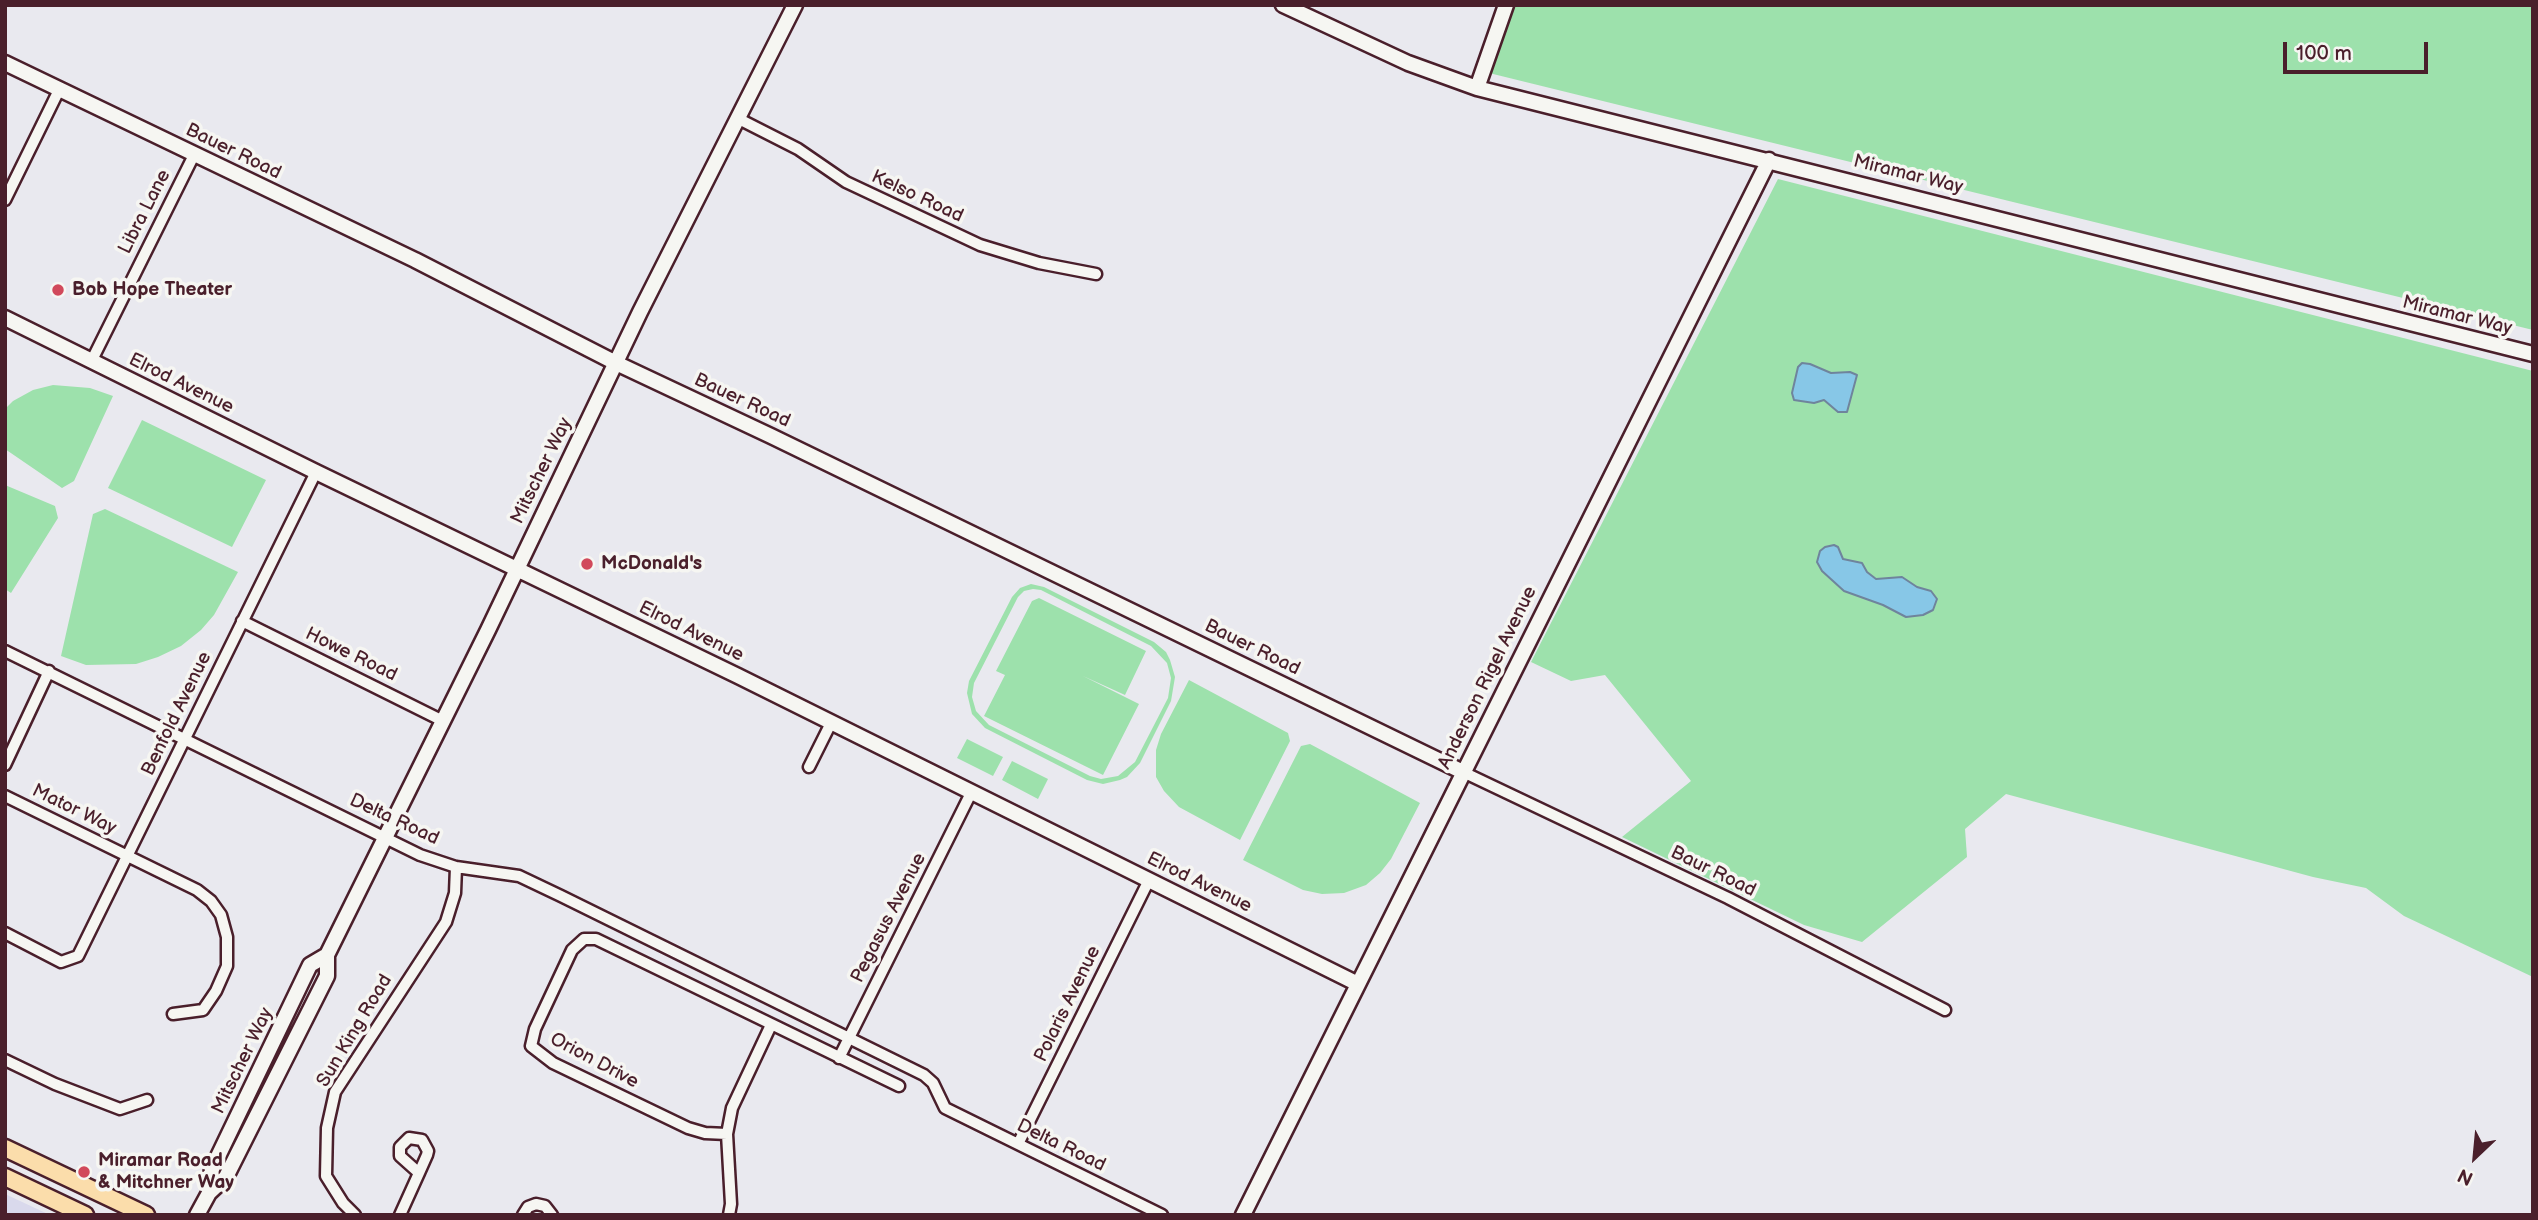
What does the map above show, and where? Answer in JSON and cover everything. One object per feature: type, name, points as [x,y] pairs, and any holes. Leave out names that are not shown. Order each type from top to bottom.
[{"type":"main road","points":[[5,1148],[146,1215]]},
{"type":"main road","points":[[5,1177],[85,1215]]},
{"type":"street","name":"Mitscher Way","points":[[197,1215],[209,1193],[212,1169],[310,965],[327,955],[794,5]]},
{"type":"street","name":"Miramar Way","points":[[1283,5],[1408,63],[1477,88],[2533,355]]},
{"type":"street","points":[[1477,88],[1506,5]]},
{"type":"street","name":"Bauer Road","points":[[5,63],[439,273],[616,363],[1463,772]]},
{"type":"street","points":[[5,200],[59,90]]},
{"type":"street","name":"Kelso Road","points":[[737,118],[798,149],[846,182],[980,246],[1039,263],[1096,274]]},
{"type":"street","name":"Libra Lane","points":[[91,362],[194,155]]},
{"type":"street","name":"Anderson Rigel Avenue","points":[[1243,1215],[1769,160]]},
{"type":"street","name":"Elrod Avenue","points":[[5,318],[1358,984]]},
{"type":"street","name":"Benfold Avenue","points":[[5,933],[61,962],[78,956],[316,472]]},
{"type":"street","name":"Howe Road","points":[[242,621],[443,721]]},
{"type":"street","name":"Delta Road","points":[[5,651],[420,855],[456,867],[519,876],[924,1075],[933,1083],[945,1108],[1162,1215]]},
{"type":"street","points":[[5,765],[49,671]]},
{"type":"street","points":[[809,767],[831,723]]},
{"type":"street","name":"Baur Road","points":[[1463,772],[1728,898],[1945,1010]]},
{"type":"street","name":"Pegasus Avenue","points":[[839,1058],[971,793]]},
{"type":"street","name":"Mator Way","points":[[5,796],[197,890],[211,901],[221,915],[227,937],[227,966],[216,991],[203,1010],[173,1014]]},
{"type":"street","name":"Sun King Road","points":[[355,1215],[343,1203],[326,1176],[327,1128],[335,1092],[446,922],[455,893],[456,867]]},
{"type":"street","name":"Polaris Avenue","points":[[1018,1144],[1149,880]]},
{"type":"street","name":"Orion Drive","points":[[727,1134],[705,1133],[688,1128],[553,1063],[531,1046],[534,1029],[572,950],[584,939],[596,939],[771,1026]]},
{"type":"street","points":[[729,1215],[732,1204],[727,1134],[732,1108],[771,1026],[899,1086]]},
{"type":"street","points":[[5,1060],[120,1110],[147,1100]]},
{"type":"street","points":[[400,1215],[419,1173]]},
{"type":"street","points":[[523,1215],[528,1208],[536,1204],[545,1206],[552,1215]]},
{"type":"shaded area","points":[[5,1194],[50,1215],[5,1215]]},
{"type":"green space","points":[[1514,5],[2533,5],[2533,330],[1489,73]]},
{"type":"green space","points":[[1778,179],[2533,371],[2533,977],[2404,916],[2366,888],[2313,877],[2006,794],[1965,829],[1967,857],[1862,942],[1804,925],[1622,837],[1691,781],[1605,675],[1571,681],[1531,662]]},
{"type":"green space","points":[[53,385],[90,388],[113,396],[74,481],[62,488],[5,449],[5,409],[13,401],[33,390]]},
{"type":"green space","points":[[142,420],[266,480],[232,547],[108,488]]},
{"type":"green space","points":[[5,485],[55,506],[58,518],[11,593],[5,589]]},
{"type":"green space","points":[[105,509],[238,572],[214,615],[201,630],[181,646],[136,664],[86,665],[61,656],[93,514]]},
{"type":"green space","points":[[1031,584],[1044,587],[1154,642],[1166,652],[1175,677],[1171,701],[1140,763],[1127,777],[1103,784],[1087,780],[985,728],[972,714],[967,693],[969,681],[1012,597],[1020,588]],"holes":[[[1041,590],[1151,646],[1167,663],[1171,678],[1168,698],[1135,762],[1118,776],[1101,779],[1090,776],[989,725],[976,711],[972,697],[974,683],[1018,597],[1024,591]]]},
{"type":"green space","points":[[1039,598],[1146,651],[1125,695],[1083,676],[1139,704],[1103,775],[984,716],[1005,675],[996,671],[1032,601]]},
{"type":"green space","points":[[1189,680],[1288,733],[1290,741],[1240,840],[1179,807],[1164,791],[1156,777],[1156,750],[1161,734]]},
{"type":"green space","points":[[967,739],[1003,757],[993,776],[957,758]]},
{"type":"green space","points":[[1310,744],[1420,803],[1391,859],[1380,873],[1366,885],[1344,893],[1322,894],[1303,890],[1243,860],[1301,746]]},
{"type":"green space","points":[[1012,761],[1048,779],[1038,799],[1002,780]]},
{"type":"water","points":[[1802,363],[1831,373],[1850,372],[1857,375],[1847,412],[1838,412],[1824,400],[1814,403],[1794,400],[1792,393],[1798,367]]},
{"type":"water","points":[[1834,545],[1838,547],[1843,559],[1862,563],[1867,572],[1876,579],[1902,577],[1917,587],[1931,591],[1937,599],[1933,610],[1923,615],[1906,617],[1883,605],[1844,591],[1822,571],[1817,562],[1820,551]]},
{"type":"place","name":"Bob Hope Theater","points":[[58,290]]},
{"type":"place","name":"McDonald's","points":[[587,564]]},
{"type":"place","name":"Miramar Road & Mitchner Way","points":[[84,1172]]}]
